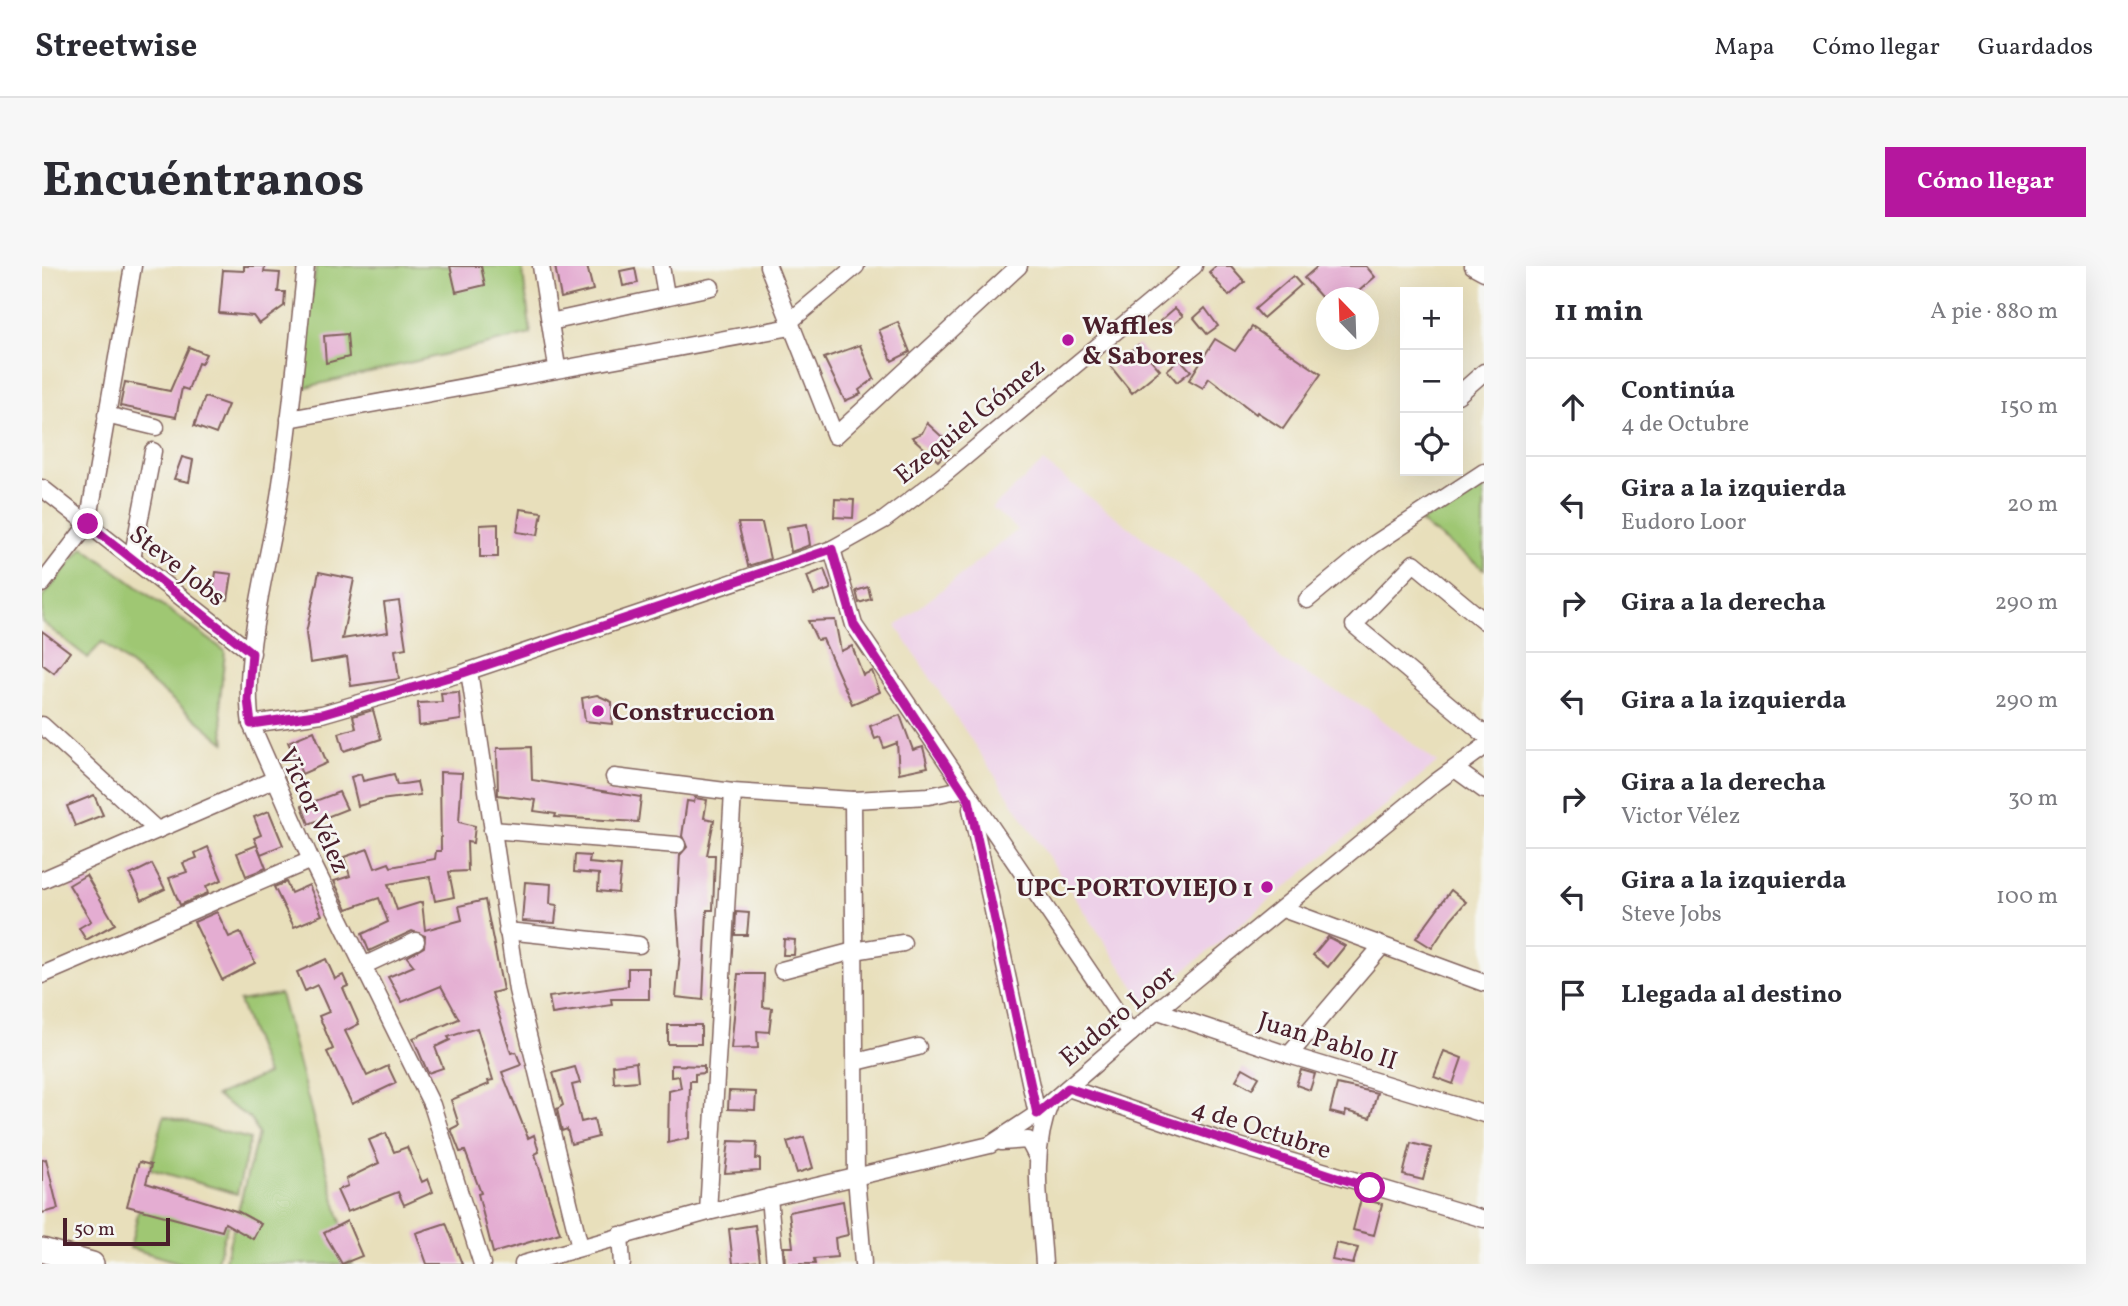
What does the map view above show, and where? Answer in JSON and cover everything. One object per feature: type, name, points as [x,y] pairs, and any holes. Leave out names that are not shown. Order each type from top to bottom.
[{"type":"main road","points":[[42,1250],[92,1264]]},
{"type":"street","points":[[42,584],[88,524],[133,266]]},
{"type":"street","name":"Victor Vélez","points":[[306,266],[289,419],[252,653],[248,700],[251,724],[311,860],[432,1105],[482,1264]]},
{"type":"street","points":[[541,266],[558,367]]},
{"type":"street","points":[[661,266],[666,295]]},
{"type":"street","points":[[768,266],[835,436],[1019,266]]},
{"type":"street","points":[[289,419],[790,324],[856,266]]},
{"type":"street","name":"Ezequiel Gómez","points":[[251,724],[322,714],[469,671],[832,549],[884,520],[941,477],[1194,266]]},
{"type":"street","points":[[1473,266],[1484,272]]},
{"type":"street","points":[[550,322],[711,287]]},
{"type":"street","points":[[1463,391],[1484,372]]},
{"type":"street","points":[[106,415],[156,427]]},
{"type":"street","points":[[132,559],[153,451]]},
{"type":"street","points":[[1307,600],[1373,545],[1484,472]]},
{"type":"street","name":"Steve Jobs","points":[[42,488],[252,653]]},
{"type":"street","points":[[832,549],[854,625],[1130,1033]]},
{"type":"street","points":[[1484,621],[1414,563],[1353,625],[1484,734]]},
{"type":"street","points":[[469,671],[517,990],[579,1247]]},
{"type":"street","points":[[42,725],[157,830]]},
{"type":"street","name":"Eudoro Loor","points":[[523,1264],[708,1212],[990,1144],[1037,1114],[1130,1033],[1484,747]]},
{"type":"street","points":[[1455,769],[1484,790]]},
{"type":"street","points":[[614,778],[853,803],[966,794]]},
{"type":"street","points":[[42,880],[274,780]]},
{"type":"street","points":[[708,1212],[733,792]]},
{"type":"street","points":[[966,794],[1037,1114]]},
{"type":"street","points":[[853,803],[856,1175],[863,1264]]},
{"type":"street","points":[[492,830],[677,845]]},
{"type":"street","points":[[42,975],[311,860]]},
{"type":"street","points":[[1283,909],[1484,983]]},
{"type":"street","points":[[507,931],[639,945]]},
{"type":"street","points":[[363,966],[416,941]]},
{"type":"street","points":[[782,970],[854,951],[903,943]]},
{"type":"street","points":[[1289,1055],[1381,947]]},
{"type":"street","name":"Juan Pablo II","points":[[1158,1011],[1289,1055],[1484,1114]]},
{"type":"street","points":[[856,1062],[918,1046]]},
{"type":"street","name":"4 de Octubre","points":[[1068,1088],[1219,1140],[1484,1219]]},
{"type":"street","points":[[1044,1264],[1038,1159],[1041,1132],[1051,1102]]},
{"type":"street","points":[[990,1144],[1028,1140],[1038,1159]]},
{"type":"street","points":[[769,1197],[775,1264]]},
{"type":"street","points":[[620,1235],[622,1264]]},
{"type":"shaded area","points":[[1043,462],[1248,617],[1281,660],[1370,710],[1437,763],[1145,1003],[896,626],[1018,530],[992,508]]},
{"type":"green space","points":[[316,266],[522,266],[531,334],[298,389]]},
{"type":"green space","points":[[1484,480],[1484,569],[1420,522]]},
{"type":"green space","points":[[83,547],[225,651],[220,700],[225,743],[102,642],[88,658],[42,622],[42,598]]},
{"type":"green space","points":[[280,994],[352,1264],[224,1264],[258,1134],[251,1119],[216,1096],[267,1074],[239,1001]]},
{"type":"green space","points":[[164,1116],[250,1139],[237,1194],[150,1169]]},
{"type":"green space","points":[[142,1196],[230,1217],[216,1264],[184,1264],[130,1248]]},
{"type":"building","points":[[244,266],[265,266],[264,272],[280,273],[278,292],[285,292],[284,306],[259,324],[253,316],[219,313],[223,270],[244,271]]},
{"type":"building","points":[[450,266],[481,266],[485,285],[456,292]]},
{"type":"building","points":[[555,266],[587,266],[593,290],[561,298]]},
{"type":"building","points":[[1216,266],[1231,266],[1245,282],[1229,296],[1209,272]]},
{"type":"building","points":[[1318,266],[1366,266],[1375,277],[1364,287],[1316,287],[1316,291],[1304,278]]},
{"type":"building","points":[[635,268],[638,283],[623,286],[620,271]]},
{"type":"building","points":[[1293,276],[1301,285],[1263,318],[1255,309]]},
{"type":"building","points":[[1175,308],[1183,316],[1168,329],[1160,321]]},
{"type":"building","points":[[1205,308],[1218,326],[1207,334],[1194,318]]},
{"type":"building","points":[[898,322],[910,352],[892,361],[879,330]]},
{"type":"building","points":[[1252,327],[1321,374],[1283,429],[1257,412],[1256,414],[1209,378],[1203,388],[1189,380],[1215,339],[1235,351]]},
{"type":"building","points":[[347,334],[349,357],[326,363],[324,336]]},
{"type":"building","points":[[860,345],[874,379],[859,390],[861,394],[845,401],[824,358]]},
{"type":"building","points":[[1138,345],[1160,370],[1132,393],[1111,367]]},
{"type":"building","points":[[189,347],[206,354],[201,364],[198,363],[188,390],[182,388],[176,417],[120,406],[125,382],[170,391]]},
{"type":"building","points":[[1180,359],[1191,371],[1177,382],[1167,370]]},
{"type":"building","points":[[205,397],[228,405],[216,434],[194,426]]},
{"type":"building","points":[[927,423],[952,446],[938,461],[912,437],[922,433]]},
{"type":"building","points":[[182,457],[193,460],[189,482],[174,479]]},
{"type":"building","points":[[835,499],[854,500],[853,518],[834,517]]},
{"type":"building","points":[[520,509],[542,512],[538,535],[517,532]]},
{"type":"building","points":[[738,523],[762,523],[770,559],[748,566]]},
{"type":"building","points":[[498,524],[498,557],[480,557],[480,525]]},
{"type":"building","points":[[807,524],[810,545],[791,552],[787,527]]},
{"type":"building","points":[[824,569],[831,589],[814,595],[807,576]]},
{"type":"building","points":[[216,572],[232,574],[228,600],[212,598]]},
{"type":"building","points":[[319,572],[354,579],[342,639],[388,632],[384,603],[399,601],[406,648],[395,650],[399,679],[351,686],[347,657],[310,663],[306,633]]},
{"type":"building","points":[[868,587],[871,599],[859,603],[856,591]]},
{"type":"building","points":[[835,620],[841,651],[852,646],[863,675],[872,671],[880,692],[852,704],[823,639],[817,640],[808,621]]},
{"type":"building","points":[[42,631],[70,652],[54,673],[42,664]]},
{"type":"building","points":[[459,692],[461,720],[419,726],[418,703],[442,702],[441,693]]},
{"type":"building","name":"Construccion","points":[[597,695],[612,702],[612,724],[585,721],[582,698]]},
{"type":"building","points":[[373,710],[381,739],[344,751],[339,733],[356,728],[353,716]]},
{"type":"building","points":[[900,715],[913,750],[923,747],[928,767],[899,773],[897,743],[884,748],[880,737],[875,739],[870,726]]},
{"type":"building","points":[[314,731],[327,763],[302,774],[288,742]]},
{"type":"building","points":[[531,747],[532,780],[641,797],[638,822],[555,817],[556,814],[534,811],[536,800],[498,795],[497,748]]},
{"type":"building","points":[[440,772],[462,773],[459,822],[475,826],[473,843],[467,842],[468,871],[449,872],[454,897],[435,901],[430,877],[388,884],[397,910],[422,902],[425,930],[462,920],[459,906],[485,900],[503,990],[492,993],[511,1053],[516,1052],[521,1065],[502,1072],[528,1138],[534,1135],[539,1152],[535,1154],[560,1233],[493,1253],[478,1194],[481,1193],[465,1151],[460,1152],[451,1129],[459,1125],[451,1100],[493,1080],[477,1028],[448,1037],[450,1040],[435,1047],[443,1068],[428,1073],[413,1038],[459,1019],[441,986],[402,1002],[388,977],[414,966],[407,957],[424,947],[425,936],[412,931],[369,951],[362,934],[388,922],[379,898],[347,909],[334,881],[350,876],[344,857],[368,849],[375,868],[389,863],[391,867],[435,859],[436,851],[441,851]]},
{"type":"building","points":[[361,774],[363,781],[394,774],[397,785],[417,782],[420,795],[358,806],[351,777]]},
{"type":"building","points":[[339,792],[347,809],[309,824],[302,806]]},
{"type":"building","points":[[94,795],[103,815],[75,826],[67,806]]},
{"type":"building","points":[[695,798],[707,800],[704,818],[714,820],[707,855],[715,855],[713,910],[707,910],[703,1000],[676,997],[680,952],[677,909],[680,855],[687,847],[682,836],[687,801],[694,802]]},
{"type":"building","points":[[269,811],[283,845],[261,854],[254,838],[261,835],[254,817]]},
{"type":"building","points":[[257,845],[266,868],[246,876],[237,853]]},
{"type":"building","points":[[208,847],[222,880],[206,886],[208,893],[180,905],[169,878],[187,872],[183,863],[197,858],[195,853]]},
{"type":"building","points":[[575,855],[590,856],[589,863],[621,866],[618,893],[598,891],[599,874],[574,872]]},
{"type":"building","points":[[152,864],[165,889],[142,900],[130,875]]},
{"type":"building","points":[[86,875],[115,924],[86,940],[79,928],[91,921],[69,885]]},
{"type":"building","points":[[286,882],[291,893],[309,885],[322,915],[294,927],[274,887]]},
{"type":"building","points":[[525,882],[551,884],[550,904],[557,905],[555,923],[522,921]]},
{"type":"building","points":[[1451,890],[1466,902],[1432,948],[1416,938]]},
{"type":"building","points":[[217,912],[229,937],[240,932],[255,963],[222,980],[194,922]]},
{"type":"building","points":[[736,912],[749,913],[747,935],[735,935]]},
{"type":"building","points":[[1328,937],[1345,946],[1328,967],[1313,955]]},
{"type":"building","points":[[784,939],[795,940],[794,955],[783,955]]},
{"type":"building","points":[[326,959],[335,979],[343,975],[348,986],[343,988],[359,1024],[345,1031],[367,1076],[388,1066],[396,1083],[352,1104],[327,1052],[333,1049],[319,1016],[329,1012],[317,985],[305,991],[297,972]]},
{"type":"building","points":[[628,968],[649,968],[649,999],[611,999],[612,1005],[552,1014],[549,997],[628,986]]},
{"type":"building","points":[[738,974],[764,974],[763,1007],[772,1008],[769,1032],[757,1031],[758,1048],[731,1049]]},
{"type":"building","points":[[668,1025],[701,1025],[701,1044],[668,1044]]},
{"type":"building","points":[[1444,1051],[1462,1058],[1453,1084],[1434,1077]]},
{"type":"building","points":[[636,1062],[638,1081],[614,1083],[613,1065]]},
{"type":"building","points":[[671,1065],[704,1066],[704,1073],[695,1074],[695,1081],[690,1081],[689,1138],[668,1143],[669,1091],[681,1088],[679,1076],[671,1077]]},
{"type":"building","points":[[575,1067],[580,1083],[572,1085],[581,1122],[594,1119],[598,1137],[571,1144],[567,1129],[562,1131],[557,1109],[563,1105],[553,1073]]},
{"type":"building","points":[[1243,1068],[1259,1077],[1252,1089],[1236,1080]]},
{"type":"building","points":[[1301,1070],[1315,1074],[1310,1090],[1296,1085]]},
{"type":"building","points":[[1337,1084],[1377,1093],[1370,1118],[1346,1111],[1345,1116],[1330,1112]]},
{"type":"building","points":[[729,1091],[756,1092],[755,1110],[728,1109]]},
{"type":"building","points":[[386,1133],[394,1152],[407,1147],[422,1182],[428,1179],[433,1192],[404,1205],[398,1192],[347,1212],[337,1190],[348,1186],[346,1179],[379,1163],[369,1140]]},
{"type":"building","points":[[804,1137],[813,1168],[797,1173],[787,1142]]},
{"type":"building","points":[[729,1141],[757,1142],[756,1159],[760,1158],[760,1171],[725,1173]]},
{"type":"building","points":[[1411,1143],[1431,1148],[1423,1180],[1403,1175]]},
{"type":"building","points":[[46,1159],[58,1209],[42,1213],[42,1160]]},
{"type":"building","points":[[139,1162],[151,1165],[146,1183],[239,1212],[261,1224],[253,1239],[225,1223],[222,1231],[127,1206]]},
{"type":"building","points":[[1361,1199],[1382,1204],[1374,1235],[1353,1230]]},
{"type":"building","points":[[843,1201],[848,1235],[835,1238],[837,1257],[814,1259],[815,1264],[785,1264],[784,1247],[793,1247],[789,1212]]},
{"type":"building","points":[[347,1221],[362,1256],[342,1264],[324,1233]]},
{"type":"building","points":[[446,1223],[462,1264],[427,1264],[416,1233]]},
{"type":"building","points":[[755,1225],[760,1261],[733,1264],[729,1229]]},
{"type":"building","points":[[1336,1243],[1358,1248],[1353,1264],[1332,1260]]},
{"type":"place","name":"Waffles & Sabores","points":[[1068,340]]},
{"type":"place","name":"Construccion","points":[[598,711]]},
{"type":"place","name":"UPC-PORTOVIEJO 1","points":[[1267,887]]},
{"type":"route","points":[[88,524],[252,653],[248,700],[251,724],[322,714],[463,673],[832,549],[854,625],[969,800],[1037,1114],[1068,1088],[1370,1188]]}]
